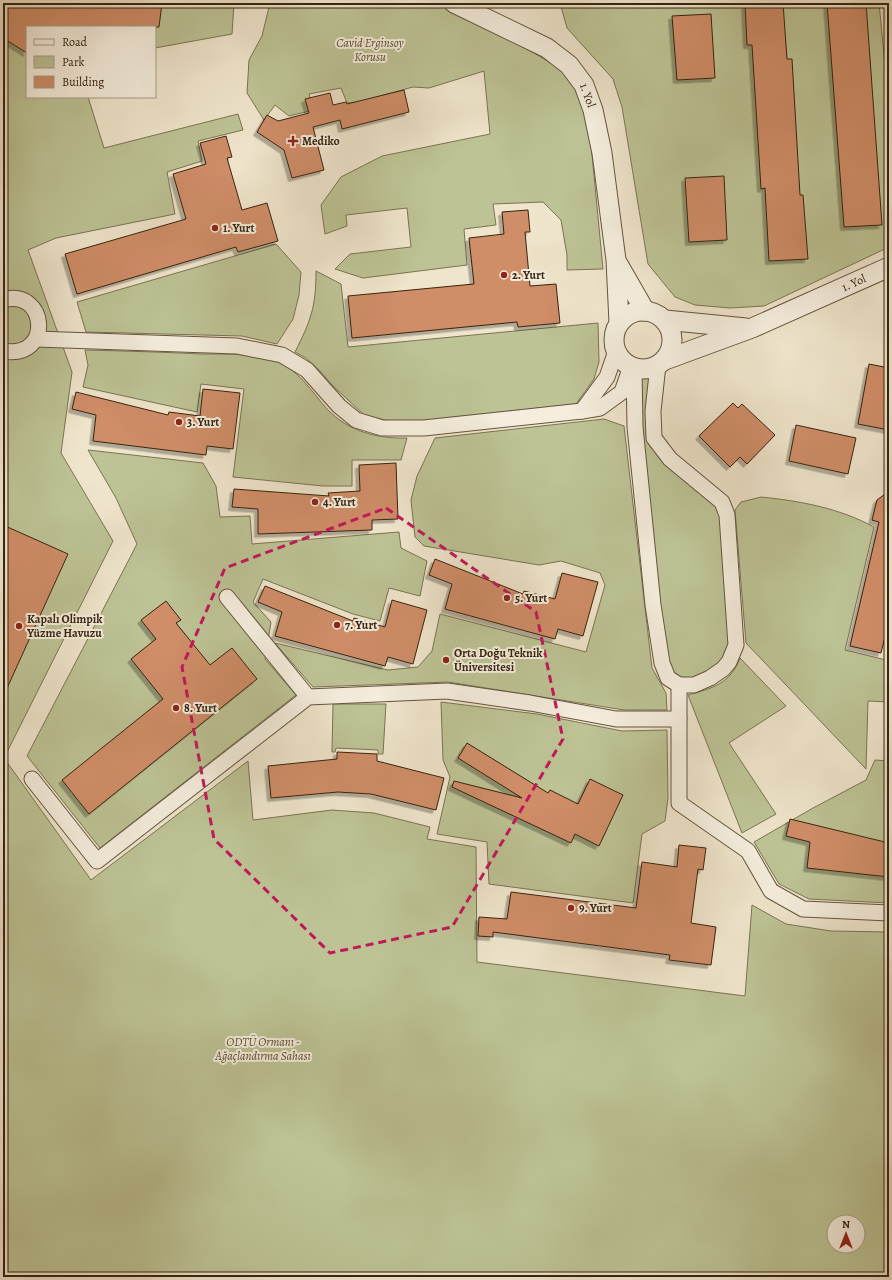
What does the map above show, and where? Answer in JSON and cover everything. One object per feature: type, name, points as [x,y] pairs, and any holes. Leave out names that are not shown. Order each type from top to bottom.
[{"type":"street","name":"1. Yol","points":[[454,3],[468,8],[547,48],[569,66],[584,85],[594,110],[602,153],[616,260],[619,323]]},
{"type":"street","points":[[616,260],[645,311]]},
{"type":"street","name":"1. Yol","points":[[661,362],[752,328],[889,267]]},
{"type":"street","points":[[3,300],[18,298],[32,307],[37,314],[40,323],[36,340],[30,347],[12,353],[3,351]]},
{"type":"street","points":[[632,367],[635,427],[654,612],[662,663],[668,678],[679,685],[694,685],[710,678],[723,669],[729,662],[736,645],[727,515],[722,502],[670,459],[654,438],[652,411],[661,362],[672,345],[670,328],[665,320],[660,316],[645,311],[636,312],[626,316],[619,323],[614,336],[616,351],[620,358],[632,367],[651,368],[661,362]]},
{"type":"street","points":[[665,320],[752,328]]},
{"type":"street","points":[[36,340],[237,346],[282,355],[308,370],[339,406],[356,420],[382,428],[424,428],[600,408],[622,392],[632,367]]},
{"type":"street","points":[[582,411],[607,378],[616,351]]},
{"type":"street","points":[[227,597],[308,698]]},
{"type":"street","points":[[679,685],[679,803],[748,851],[771,891],[803,909],[889,912]]},
{"type":"street","points":[[32,778],[97,861],[308,698],[447,691],[530,703],[616,719],[679,719]]},
{"type":"highlighted area","points":[[386,508],[536,612],[563,739],[452,927],[330,953],[214,839],[182,667],[225,568]]},
{"type":"green space","name":"ODTÜ Ormanı - Ağaçlandırma Sahası","points":[[3,3],[234,3],[232,34],[156,48],[156,26],[26,26],[26,98],[88,98],[104,148],[238,114],[243,130],[198,141],[202,161],[167,172],[175,214],[56,238],[28,250],[72,372],[61,453],[113,541],[4,758],[91,880],[248,761],[253,820],[332,810],[374,813],[430,827],[427,839],[476,847],[477,962],[745,996],[752,905],[786,924],[831,931],[889,932],[889,1277],[3,1277]]},
{"type":"green space","name":"Cavid Erginsoy Korusu","points":[[270,3],[436,3],[517,43],[571,75],[581,98],[591,144],[603,269],[567,270],[567,255],[561,220],[543,202],[493,204],[496,225],[464,229],[467,265],[363,278],[335,269],[350,254],[411,247],[407,208],[346,215],[347,226],[325,234],[321,205],[341,177],[382,156],[490,134],[484,71],[429,88],[413,87],[358,102],[347,103],[341,88],[309,94],[314,110],[289,116],[275,105],[264,120],[247,93],[249,60],[262,36]]},
{"type":"green space","points":[[560,3],[879,3],[889,107],[889,247],[764,306],[730,308],[695,305],[675,297],[648,264],[622,107],[613,79],[567,28]]},
{"type":"green space","points":[[276,244],[301,272],[299,295],[293,319],[277,344],[242,336],[86,332],[77,302]]},
{"type":"green space","points":[[316,271],[341,284],[348,347],[598,323],[599,362],[594,379],[576,404],[409,422],[385,420],[363,414],[306,358],[295,352],[312,313],[316,284]]},
{"type":"green space","points":[[85,350],[239,354],[267,358],[276,361],[292,370],[327,409],[344,423],[374,435],[407,438],[401,460],[352,460],[352,486],[323,486],[233,477],[244,389],[201,384],[197,412],[83,387],[88,365]]},
{"type":"green space","points":[[634,368],[651,368],[654,438],[722,502],[736,645],[710,678],[668,678]]},
{"type":"green space","points":[[604,419],[624,426],[652,668],[666,693],[667,710],[624,710],[448,682],[313,687],[275,643],[388,670],[418,667],[432,651],[440,614],[586,652],[605,585],[600,573],[561,561],[539,565],[424,546],[415,537],[411,500],[417,476],[435,438]]},
{"type":"green space","points":[[88,450],[203,463],[216,486],[220,517],[250,516],[252,544],[399,532],[401,548],[427,561],[420,596],[389,588],[380,621],[353,614],[263,579],[253,602],[271,622],[265,659],[296,695],[100,848],[27,756],[137,544],[116,498]]},
{"type":"green space","points":[[761,497],[819,506],[861,520],[874,527],[845,650],[886,660],[889,648],[889,702],[868,701],[866,769],[746,643],[735,510],[741,502]]},
{"type":"green space","points":[[740,658],[786,706],[729,743],[776,814],[742,833],[688,695],[720,684],[731,674]]},
{"type":"green space","points":[[441,702],[537,714],[622,731],[667,730],[668,798],[665,821],[642,834],[633,903],[489,884],[487,842],[437,834],[450,777],[443,760]]},
{"type":"green space","points":[[333,704],[386,704],[383,754],[378,754],[378,750],[336,748],[335,752],[332,752]]},
{"type":"green space","points":[[875,760],[889,761],[889,903],[809,899],[779,884],[754,842],[866,780]]},
{"type":"building","points":[[3,3],[162,3],[159,27],[26,26],[26,52],[6,40],[3,35]]},
{"type":"building","points":[[745,3],[783,3],[787,59],[792,59],[800,195],[803,195],[808,259],[769,261],[765,188],[761,189],[752,45],[747,45]]},
{"type":"building","points":[[827,3],[866,3],[882,225],[844,227]]},
{"type":"building","points":[[711,14],[715,78],[677,80],[672,16]]},
{"type":"building","name":"Mediko","points":[[404,90],[409,112],[342,129],[340,120],[313,127],[324,170],[292,178],[284,150],[257,132],[267,115],[278,121],[309,113],[305,99],[330,93],[333,105],[346,102],[347,104]]},
{"type":"building","name":"1. Yurt","points":[[226,136],[232,157],[227,158],[242,210],[267,203],[278,241],[238,252],[236,247],[77,294],[65,254],[186,219],[173,174],[206,164],[200,143]]},
{"type":"building","points":[[724,176],[727,240],[689,242],[685,178]]},
{"type":"building","name":"2. Yurt","points":[[528,210],[530,232],[525,232],[530,286],[556,284],[560,323],[518,327],[517,322],[352,338],[348,296],[474,284],[469,238],[504,234],[502,212]]},
{"type":"building","points":[[869,364],[889,368],[889,430],[858,424]]},
{"type":"building","name":"3. Yurt","points":[[203,389],[240,393],[233,449],[207,446],[206,455],[93,441],[96,415],[72,409],[76,392],[168,415],[169,412],[200,416]]},
{"type":"building","points":[[733,403],[738,408],[742,404],[775,435],[747,464],[740,457],[730,467],[699,436]]},
{"type":"building","points":[[796,425],[856,438],[848,474],[789,461]]},
{"type":"building","name":"4. Yurt","points":[[396,463],[398,519],[372,520],[372,530],[258,534],[258,509],[232,507],[234,489],[329,496],[328,493],[360,491],[359,465]]},
{"type":"building","points":[[889,491],[889,620],[881,653],[850,646],[879,522],[872,520],[877,500]]},
{"type":"building","name":"Kapalı Olimpik Yüzme Havuzu","points":[[3,525],[68,554],[3,697]]},
{"type":"building","name":"5. Yurt","points":[[435,559],[523,594],[524,591],[555,599],[562,573],[598,582],[583,636],[558,629],[555,639],[445,609],[452,584],[429,575]]},
{"type":"building","name":"7. Yurt","points":[[265,586],[353,621],[354,618],[385,627],[392,600],[427,610],[413,664],[388,657],[385,666],[275,636],[282,612],[258,602]]},
{"type":"building","name":"8. Yurt","points":[[166,601],[181,620],[176,623],[210,665],[232,648],[257,679],[89,814],[62,780],[163,699],[131,659],[156,639],[141,620]]},
{"type":"building","points":[[467,743],[548,793],[550,790],[578,804],[590,779],[623,795],[599,846],[575,834],[571,843],[452,787],[454,781],[522,798],[458,758]]},
{"type":"building","points":[[337,752],[377,754],[377,761],[444,778],[436,810],[371,794],[338,792],[271,798],[268,766],[337,759]]},
{"type":"building","points":[[790,819],[889,843],[889,877],[807,868],[810,842],[786,836]]},
{"type":"building","name":"9. Yurt","points":[[679,845],[706,848],[703,870],[698,869],[691,923],[716,927],[711,965],[669,960],[670,955],[493,932],[493,937],[478,936],[479,917],[507,919],[511,892],[636,908],[642,862],[677,867]]},
{"type":"place","name":"Mediko","points":[[293,141]]},
{"type":"place","name":"1. Yurt","points":[[215,228]]},
{"type":"place","name":"2. Yurt","points":[[504,275]]},
{"type":"place","name":"3. Yurt","points":[[179,422]]},
{"type":"place","name":"4. Yurt","points":[[315,502]]},
{"type":"place","name":"5. Yurt","points":[[507,598]]},
{"type":"place","name":"7. Yurt","points":[[337,625]]},
{"type":"place","name":"Kapalı Olimpik Yüzme Havuzu","points":[[19,626]]},
{"type":"place","name":"Orta Doğu Teknik Üniversitesi","points":[[446,660]]},
{"type":"place","name":"8. Yurt","points":[[176,708]]},
{"type":"place","name":"9. Yurt","points":[[571,908]]}]
